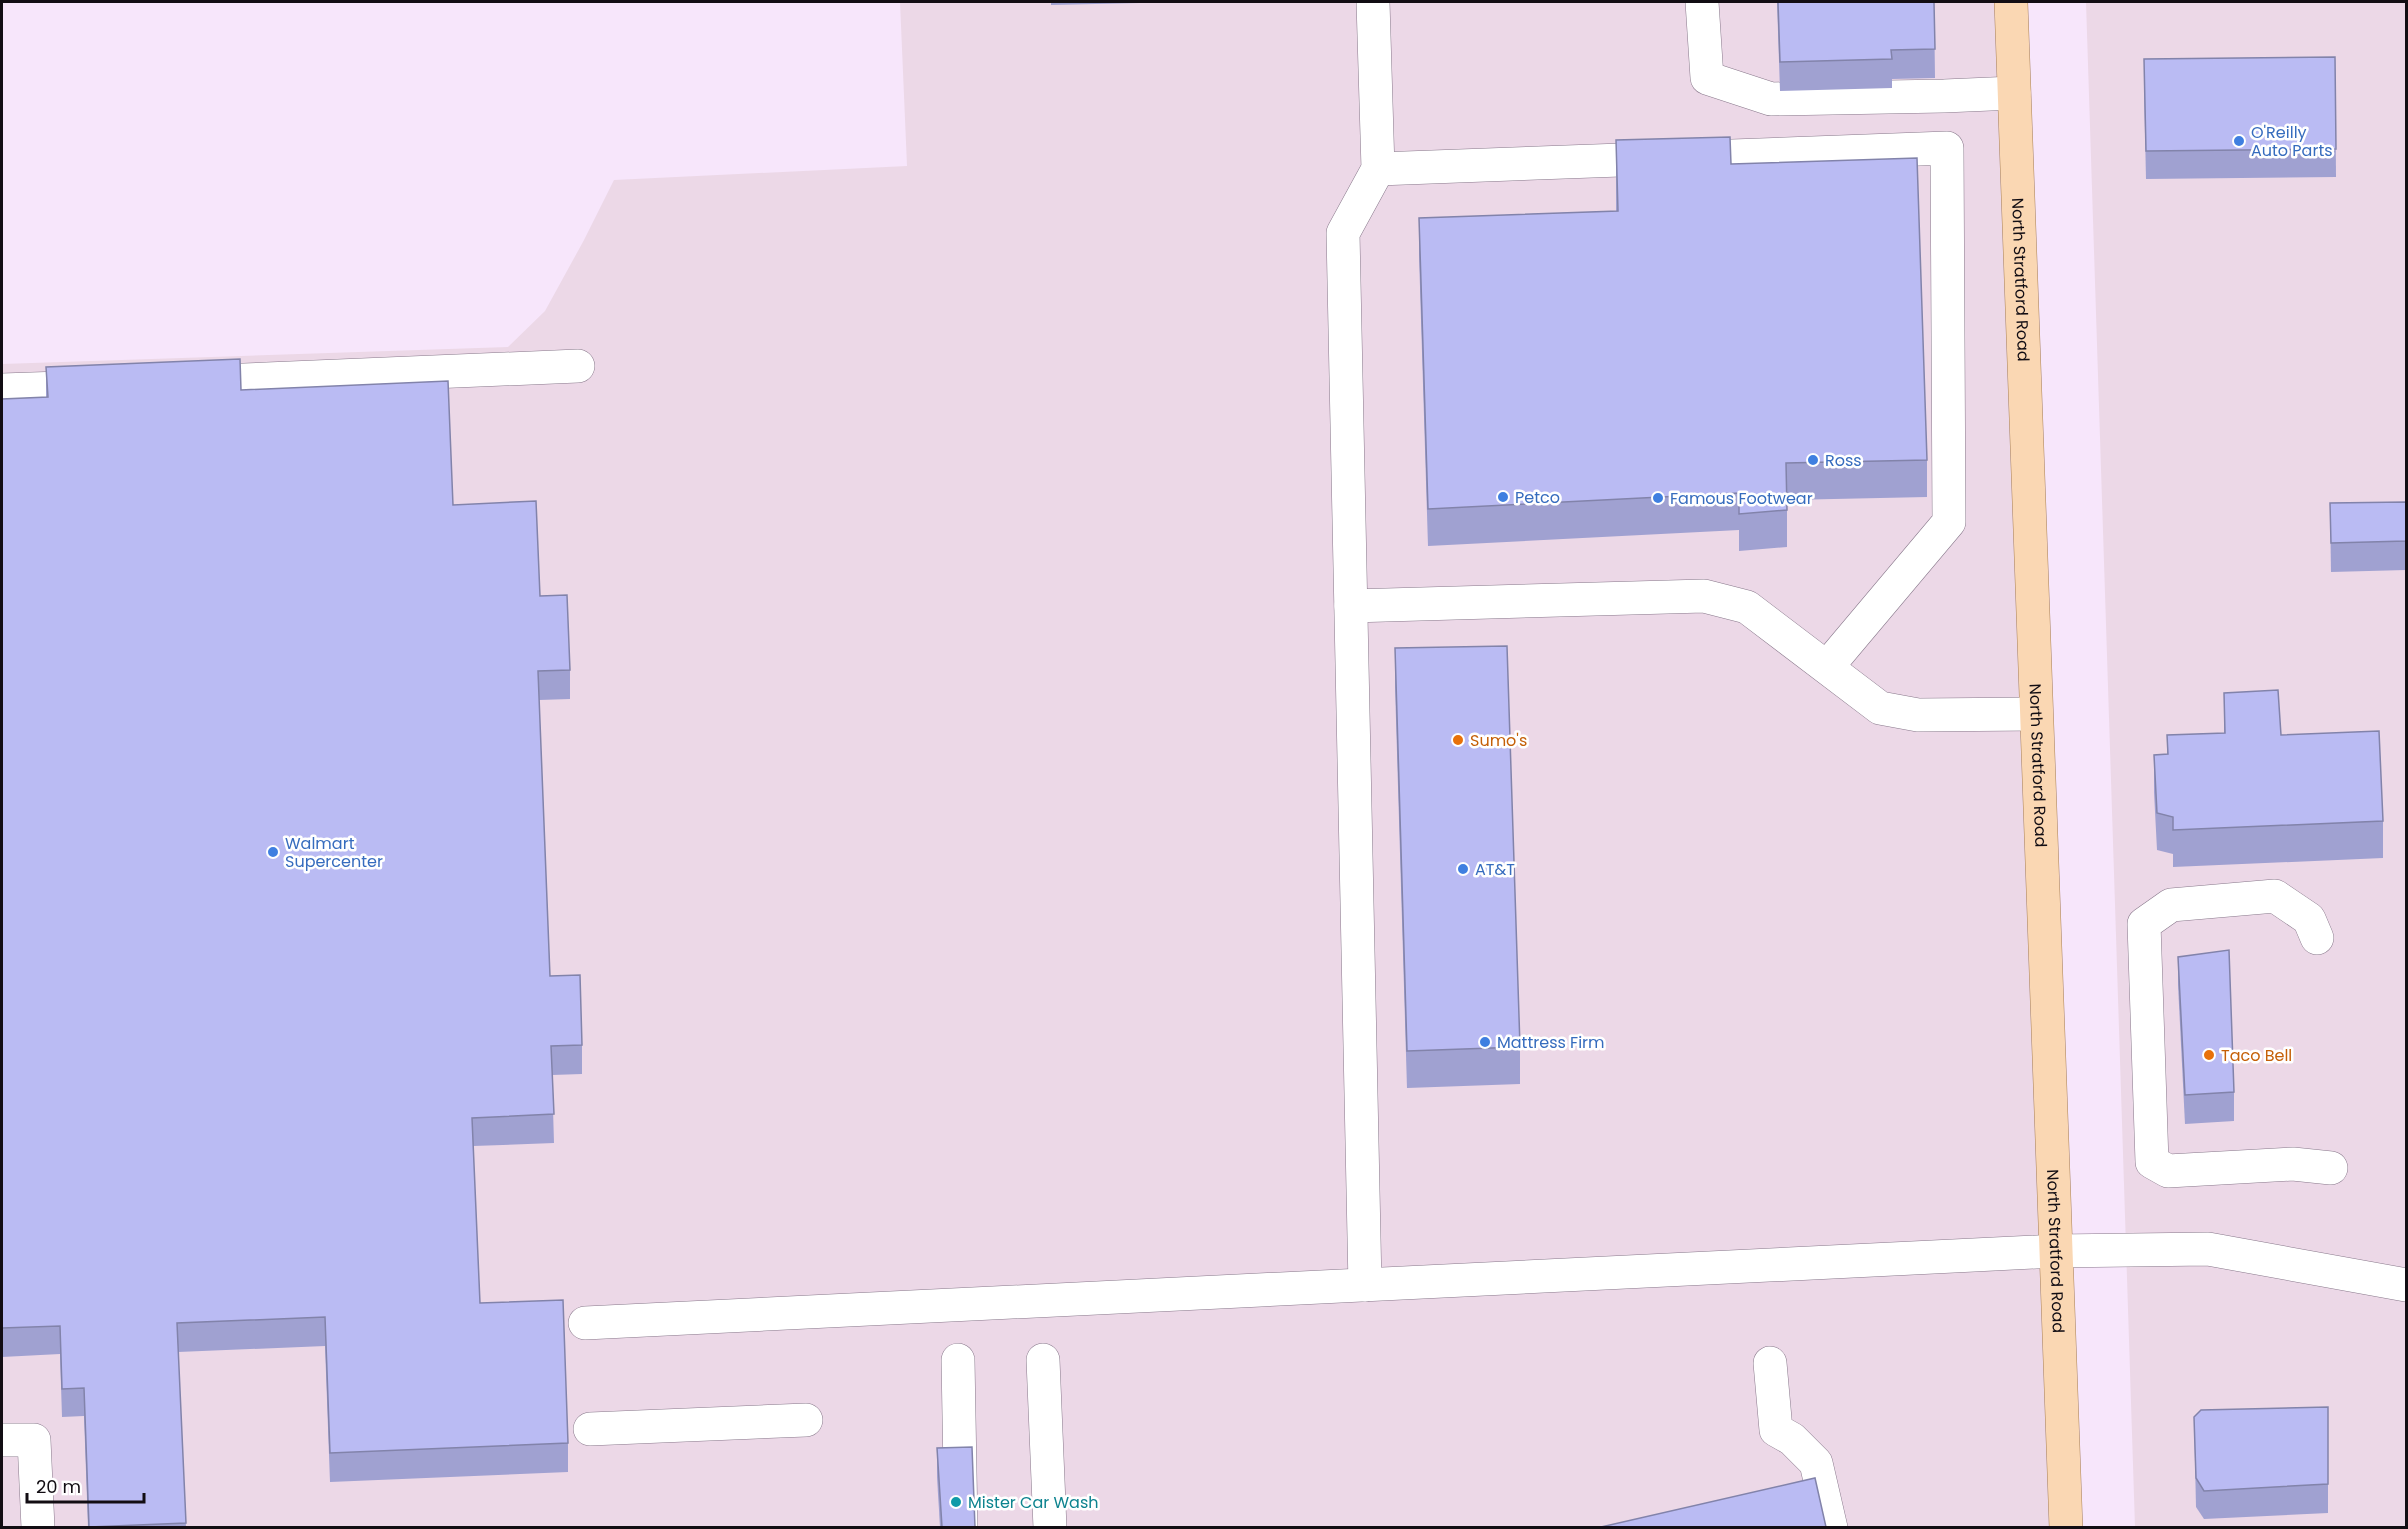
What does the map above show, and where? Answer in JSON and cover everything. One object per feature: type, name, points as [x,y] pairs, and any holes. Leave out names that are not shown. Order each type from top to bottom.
[{"type":"main road","name":"North Stratford Road","points":[[2011,2],[2066,1527]]},
{"type":"street","points":[[1365,1285],[1343,233],[1378,169],[1373,2]]},
{"type":"street","points":[[1702,2],[1707,78],[1771,99],[2014,93]]},
{"type":"street","points":[[1378,169],[1947,148],[1949,522],[1827,667]]},
{"type":"street","points":[[166,383],[578,366]]},
{"type":"street","points":[[2,390],[119,385]]},
{"type":"street","points":[[1351,606],[1704,596],[1747,606],[1880,708],[1918,715],[2036,714]]},
{"type":"street","points":[[2317,938],[2309,919],[2275,896],[2171,905],[2144,924],[2152,1162],[2168,1171],[2293,1164],[2331,1168]]},
{"type":"street","points":[[585,1323],[2056,1251],[2208,1249],[2403,1285]]},
{"type":"street","points":[[958,1360],[961,1527]]},
{"type":"street","points":[[1043,1360],[1050,1527]]},
{"type":"street","points":[[1770,1363],[1776,1431],[1792,1439],[1816,1463],[1831,1527]]},
{"type":"street","points":[[590,1429],[806,1420]]},
{"type":"street","points":[[2,1440],[34,1440],[38,1527]]},
{"type":"shaded area","points":[[900,2],[2011,2],[2066,1527],[2,1527],[2,364],[508,347],[545,311],[614,180],[907,166]]},
{"type":"shaded area","points":[[2086,2],[2406,2],[2406,1527],[2135,1527]]},
{"type":"building","points":[[1778,2],[1934,2],[1935,49],[1891,50],[1892,59],[1780,62]]},
{"type":"building","points":[[2335,57],[2336,149],[2146,151],[2144,59]]},
{"type":"building","points":[[1730,137],[1731,164],[1917,158],[1927,460],[1786,463],[1787,510],[1739,514],[1739,493],[1428,509],[1419,218],[1618,211],[1616,140]]},
{"type":"building","name":"Walmart Supercenter","points":[[240,359],[241,390],[448,381],[453,505],[536,501],[540,596],[567,595],[570,670],[538,671],[550,976],[580,975],[582,1045],[551,1046],[554,1114],[472,1118],[480,1303],[563,1300],[568,1443],[330,1453],[325,1317],[177,1323],[186,1523],[89,1527],[84,1388],[62,1389],[60,1326],[2,1328],[2,399],[48,397],[46,367]]},
{"type":"building","points":[[2406,502],[2406,541],[2331,543],[2330,503]]},
{"type":"building","points":[[1507,646],[1520,1047],[1407,1051],[1395,648]]},
{"type":"building","points":[[2278,690],[2281,735],[2379,731],[2383,821],[2173,830],[2173,817],[2157,813],[2154,755],[2168,754],[2167,735],[2225,733],[2224,693]]},
{"type":"building","points":[[2229,950],[2234,1092],[2185,1095],[2178,957]]},
{"type":"building","points":[[2328,1407],[2328,1484],[2204,1491],[2196,1478],[2194,1417],[2201,1410]]},
{"type":"building","name":"Mister Car Wash","points":[[972,1447],[975,1527],[942,1527],[937,1448]]},
{"type":"building","points":[[1815,1478],[1826,1527],[1601,1527]]},
{"type":"place","name":"O'Reilly Auto Parts","points":[[2239,141]]},
{"type":"place","name":"Ross","points":[[1813,460]]},
{"type":"place","name":"Petco","points":[[1503,497]]},
{"type":"place","name":"Famous Footwear","points":[[1658,498]]},
{"type":"place","name":"Sumo's","points":[[1458,740]]},
{"type":"place","name":"Walmart Supercenter","points":[[273,852]]},
{"type":"place","name":"AT&T","points":[[1463,869]]},
{"type":"place","name":"Mattress Firm","points":[[1485,1042]]},
{"type":"place","name":"Taco Bell","points":[[2209,1055]]},
{"type":"place","name":"Mister Car Wash","points":[[956,1502]]}]
